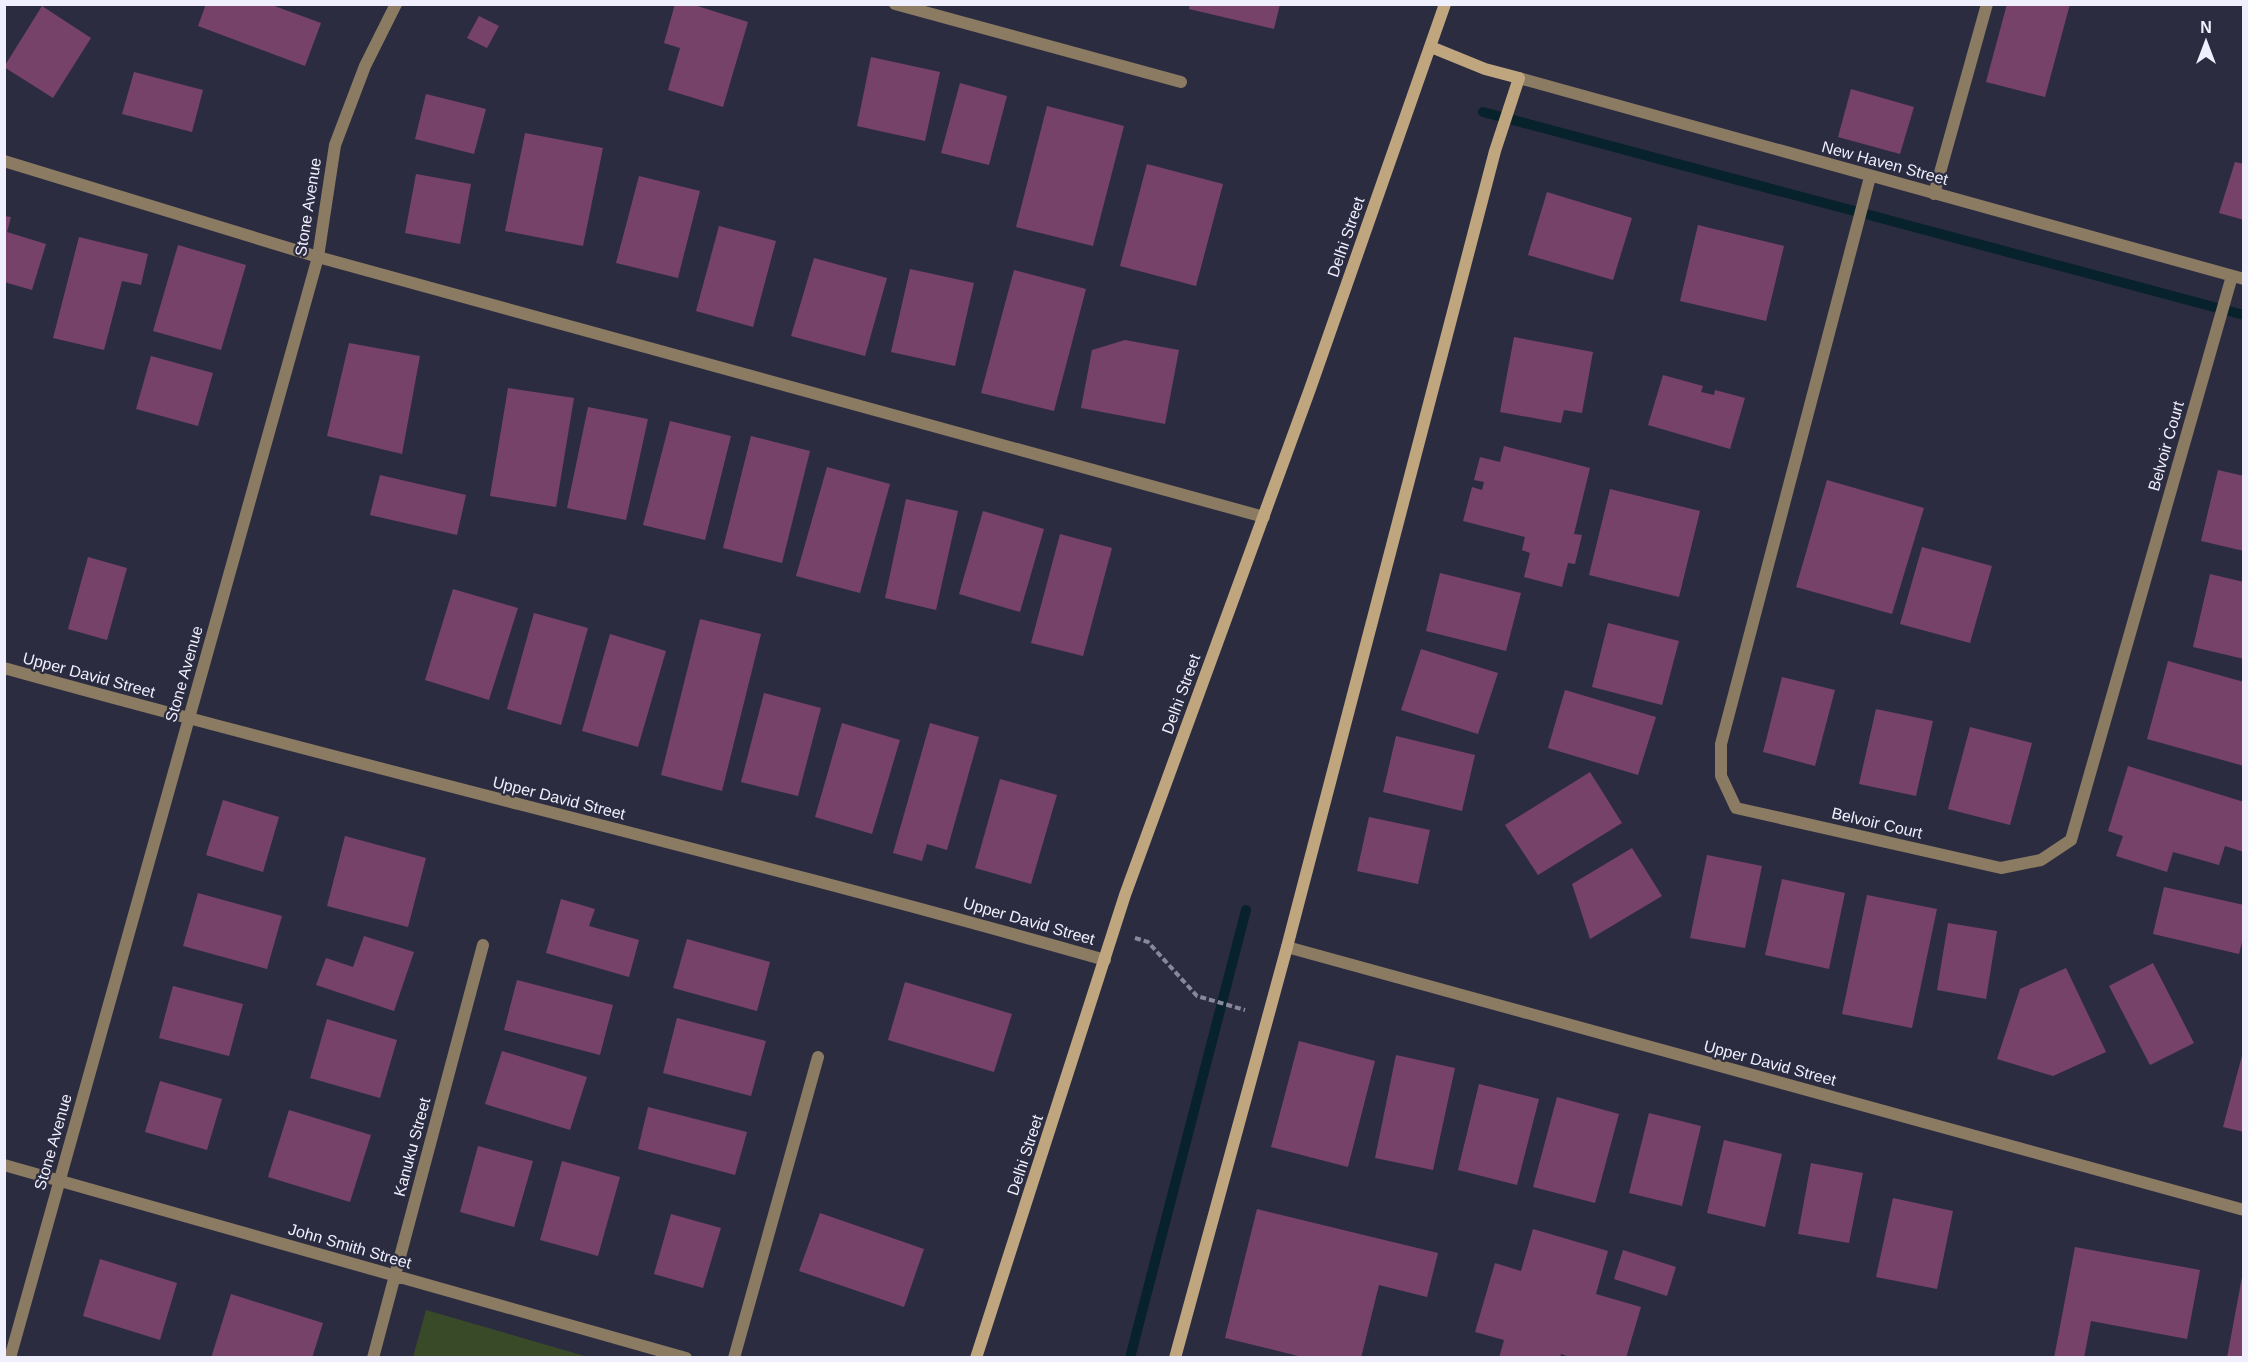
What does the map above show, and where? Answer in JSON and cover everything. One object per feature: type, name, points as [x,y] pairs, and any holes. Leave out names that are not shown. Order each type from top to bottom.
[{"type":"street","name":"Stone Avenue","points":[[10,1358],[318,257],[335,145],[365,66],[396,4]]},
{"type":"street","points":[[895,4],[1181,82]]},
{"type":"street","name":"Delhi Street","points":[[976,1358],[1114,931],[1264,517],[1445,4]]},
{"type":"street","points":[[1934,194],[1987,4]]},
{"type":"street","points":[[1175,1358],[1287,947],[1496,151],[1519,78],[1485,69],[1431,47]]},
{"type":"street","name":"New Haven Street","points":[[1519,78],[2238,277]]},
{"type":"street","points":[[4,161],[318,257],[1264,517]]},
{"type":"street","name":"Belvoir Court","points":[[1870,177],[1721,744],[1721,776],[1736,808],[2001,868],[2041,860],[2071,840],[2217,330],[2238,277]]},
{"type":"street","name":"Upper David Street","points":[[4,668],[189,719],[926,909],[1105,960]]},
{"type":"street","name":"Kanuku Street","points":[[373,1358],[483,945]]},
{"type":"street","name":"Upper David Street","points":[[1287,947],[2244,1210]]},
{"type":"street","points":[[734,1358],[818,1057]]},
{"type":"street","name":"John Smith Street","points":[[4,1165],[686,1358]]},
{"type":"path","points":[[1114,931],[1148,942],[1197,996],[1268,1017]]},
{"type":"green space","points":[[426,1310],[588,1357],[413,1357]]},
{"type":"building","points":[[206,4],[269,4],[321,23],[305,66],[198,26]]},
{"type":"building","points":[[675,4],[691,4],[748,22],[723,107],[668,90],[680,48],[664,43]]},
{"type":"building","points":[[1190,4],[1280,4],[1274,29],[1189,9]]},
{"type":"building","points":[[2007,4],[2070,4],[2045,97],[1986,82]]},
{"type":"building","points":[[42,6],[91,38],[53,98],[4,67]]},
{"type":"building","points":[[479,16],[499,26],[487,48],[467,38]]},
{"type":"building","points":[[871,57],[940,72],[925,141],[857,126]]},
{"type":"building","points":[[134,72],[203,90],[192,132],[122,114]]},
{"type":"building","points":[[960,83],[1007,96],[989,165],[941,153]]},
{"type":"building","points":[[1851,89],[1914,107],[1900,154],[1838,137]]},
{"type":"building","points":[[426,94],[486,109],[474,154],[415,139]]},
{"type":"building","points":[[1047,106],[1124,126],[1093,246],[1016,227]]},
{"type":"building","points":[[525,133],[603,148],[583,246],[505,231]]},
{"type":"building","points":[[2235,162],[2244,164],[2244,220],[2219,213]]},
{"type":"building","points":[[1147,164],[1223,184],[1196,286],[1120,266]]},
{"type":"building","points":[[416,174],[471,184],[460,244],[405,233]]},
{"type":"building","points":[[639,176],[700,191],[678,278],[616,263]]},
{"type":"building","points":[[1547,192],[1632,218],[1613,280],[1528,255]]},
{"type":"building","points":[[4,216],[11,217],[7,232],[46,244],[32,290],[4,282]]},
{"type":"building","points":[[1698,225],[1784,246],[1766,321],[1680,301]]},
{"type":"building","points":[[719,226],[776,241],[753,327],[696,311]]},
{"type":"building","points":[[79,237],[148,254],[141,285],[122,281],[104,350],[53,338]]},
{"type":"building","points":[[178,245],[246,265],[221,350],[153,331]]},
{"type":"building","points":[[814,258],[887,278],[865,356],[791,336]]},
{"type":"building","points":[[910,269],[974,283],[955,366],[891,352]]},
{"type":"building","points":[[1014,270],[1086,289],[1054,411],[981,393]]},
{"type":"building","points":[[1514,337],[1593,352],[1582,413],[1564,410],[1561,423],[1500,412]]},
{"type":"building","points":[[1125,340],[1179,350],[1165,424],[1081,408],[1092,350]]},
{"type":"building","points":[[349,343],[420,356],[402,454],[327,436]]},
{"type":"building","points":[[151,356],[213,373],[198,426],[136,409]]},
{"type":"building","points":[[1663,375],[1703,386],[1701,392],[1714,395],[1715,390],[1745,398],[1730,449],[1648,425]]},
{"type":"building","points":[[508,388],[574,398],[556,507],[490,496]]},
{"type":"building","points":[[588,407],[648,419],[626,520],[567,508]]},
{"type":"building","points":[[670,421],[731,436],[705,540],[643,525]]},
{"type":"building","points":[[751,436],[810,451],[782,563],[723,548]]},
{"type":"building","points":[[1504,446],[1590,468],[1574,534],[1582,535],[1575,564],[1568,563],[1562,587],[1524,577],[1530,553],[1522,550],[1525,537],[1463,521],[1472,487],[1482,490],[1484,482],[1474,480],[1480,457],[1500,462]]},
{"type":"building","points":[[827,467],[890,484],[860,593],[796,576]]},
{"type":"building","points":[[2218,470],[2244,476],[2244,551],[2201,541]]},
{"type":"building","points":[[380,475],[466,495],[457,535],[370,515]]},
{"type":"building","points":[[1827,480],[1924,508],[1892,614],[1796,587]]},
{"type":"building","points":[[1610,489],[1700,511],[1679,597],[1589,575]]},
{"type":"building","points":[[906,499],[958,511],[936,610],[885,598]]},
{"type":"building","points":[[983,511],[1044,529],[1020,612],[959,594]]},
{"type":"building","points":[[1060,534],[1112,548],[1083,656],[1031,643]]},
{"type":"building","points":[[1922,547],[1992,566],[1970,643],[1900,624]]},
{"type":"building","points":[[88,557],[127,568],[107,640],[68,629]]},
{"type":"building","points":[[1440,573],[1521,593],[1506,651],[1426,631]]},
{"type":"building","points":[[2210,574],[2244,582],[2244,659],[2193,647]]},
{"type":"building","points":[[453,589],[518,608],[489,700],[425,680]]},
{"type":"building","points":[[534,613],[588,628],[561,725],[507,709]]},
{"type":"building","points":[[700,619],[761,634],[722,791],[661,775]]},
{"type":"building","points":[[1608,623],[1679,641],[1662,705],[1592,687]]},
{"type":"building","points":[[610,634],[666,651],[638,747],[582,731]]},
{"type":"building","points":[[1421,649],[1498,673],[1478,734],[1401,710]]},
{"type":"building","points":[[2168,661],[2244,682],[2244,766],[2147,739]]},
{"type":"building","points":[[1782,677],[1835,690],[1815,766],[1763,752]]},
{"type":"building","points":[[1565,690],[1656,717],[1638,775],[1548,748]]},
{"type":"building","points":[[764,693],[821,708],[798,796],[741,782]]},
{"type":"building","points":[[1876,709],[1933,721],[1916,796],[1859,784]]},
{"type":"building","points":[[842,723],[900,740],[872,834],[815,817]]},
{"type":"building","points":[[930,723],[979,737],[947,850],[927,844],[922,861],[893,853]]},
{"type":"building","points":[[1970,727],[2032,743],[2010,825],[1948,809]]},
{"type":"building","points":[[1396,736],[1475,755],[1462,811],[1383,792]]},
{"type":"building","points":[[2128,766],[2244,802],[2244,852],[2225,846],[2219,865],[2173,852],[2167,872],[2116,856],[2123,836],[2108,831]]},
{"type":"building","points":[[1590,772],[1622,823],[1538,875],[1505,825]]},
{"type":"building","points":[[1000,779],[1057,795],[1031,884],[975,868]]},
{"type":"building","points":[[223,800],[279,817],[263,872],[206,855]]},
{"type":"building","points":[[1369,817],[1430,830],[1418,884],[1357,871]]},
{"type":"building","points":[[345,836],[426,858],[408,927],[327,906]]},
{"type":"building","points":[[1632,848],[1662,896],[1590,939],[1572,884]]},
{"type":"building","points":[[1707,855],[1762,866],[1745,948],[1690,938]]},
{"type":"building","points":[[1782,879],[1845,893],[1829,969],[1765,955]]},
{"type":"building","points":[[2164,887],[2244,905],[2244,934],[2239,954],[2153,934]]},
{"type":"building","points":[[198,893],[282,916],[267,969],[183,946]]},
{"type":"building","points":[[1867,895],[1937,909],[1912,1028],[1842,1014]]},
{"type":"building","points":[[561,899],[595,909],[589,926],[639,940],[629,977],[546,953]]},
{"type":"building","points":[[1948,923],[1997,931],[1986,999],[1937,990]]},
{"type":"building","points":[[364,936],[414,952],[394,1011],[316,985],[326,958],[353,967]]},
{"type":"building","points":[[687,939],[770,962],[757,1011],[673,988]]},
{"type":"building","points":[[2153,963],[2194,1043],[2150,1065],[2109,986]]},
{"type":"building","points":[[2066,968],[2106,1052],[2053,1076],[1997,1059],[2020,989]]},
{"type":"building","points":[[517,980],[613,1005],[600,1055],[504,1030]]},
{"type":"building","points":[[905,982],[1012,1014],[994,1072],[888,1040]]},
{"type":"building","points":[[173,986],[243,1004],[229,1056],[159,1038]]},
{"type":"building","points":[[677,1018],[766,1041],[751,1096],[663,1073]]},
{"type":"building","points":[[327,1019],[397,1040],[380,1098],[310,1078]]},
{"type":"building","points":[[1299,1041],[1375,1061],[1348,1167],[1271,1147]]},
{"type":"building","points":[[502,1051],[587,1077],[570,1130],[485,1104]]},
{"type":"building","points":[[2244,1052],[2244,1132],[2223,1127]]},
{"type":"building","points":[[1396,1055],[1455,1068],[1433,1170],[1375,1158]]},
{"type":"building","points":[[160,1081],[222,1099],[207,1150],[145,1132]]},
{"type":"building","points":[[1479,1084],[1539,1099],[1517,1185],[1458,1170]]},
{"type":"building","points":[[1557,1097],[1619,1114],[1595,1203],[1533,1187]]},
{"type":"building","points":[[648,1107],[747,1132],[735,1175],[638,1149]]},
{"type":"building","points":[[289,1110],[371,1135],[350,1202],[268,1177]]},
{"type":"building","points":[[1649,1113],[1701,1126],[1682,1206],[1629,1193]]},
{"type":"building","points":[[1724,1140],[1782,1154],[1765,1227],[1707,1213]]},
{"type":"building","points":[[478,1146],[533,1161],[514,1227],[460,1212]]},
{"type":"building","points":[[562,1161],[620,1177],[598,1256],[540,1240]]},
{"type":"building","points":[[1811,1163],[1863,1173],[1849,1243],[1798,1234]]},
{"type":"building","points":[[1893,1198],[1953,1211],[1937,1289],[1876,1277]]},
{"type":"building","points":[[1257,1209],[1438,1253],[1427,1297],[1379,1285],[1361,1358],[1306,1358],[1225,1338]]},
{"type":"building","points":[[820,1213],[924,1249],[904,1307],[799,1271]]},
{"type":"building","points":[[671,1214],[721,1228],[703,1288],[654,1274]]},
{"type":"building","points":[[1533,1229],[1608,1251],[1596,1294],[1641,1307],[1626,1358],[1573,1358],[1561,1354],[1560,1358],[1499,1358],[1504,1340],[1475,1332],[1495,1263],[1521,1271]]},
{"type":"building","points":[[2075,1247],[2200,1270],[2187,1339],[2091,1321],[2084,1358],[2054,1358]]},
{"type":"building","points":[[1623,1250],[1676,1267],[1667,1296],[1614,1279]]},
{"type":"building","points":[[100,1259],[177,1283],[160,1340],[83,1316]]},
{"type":"building","points":[[2242,1277],[2244,1358],[2227,1358]]},
{"type":"building","points":[[231,1294],[323,1323],[312,1358],[211,1358]]},
{"type":"waterway","points":[[1483,112],[2244,315]]},
{"type":"waterway","points":[[1130,1358],[1246,910]]}]
